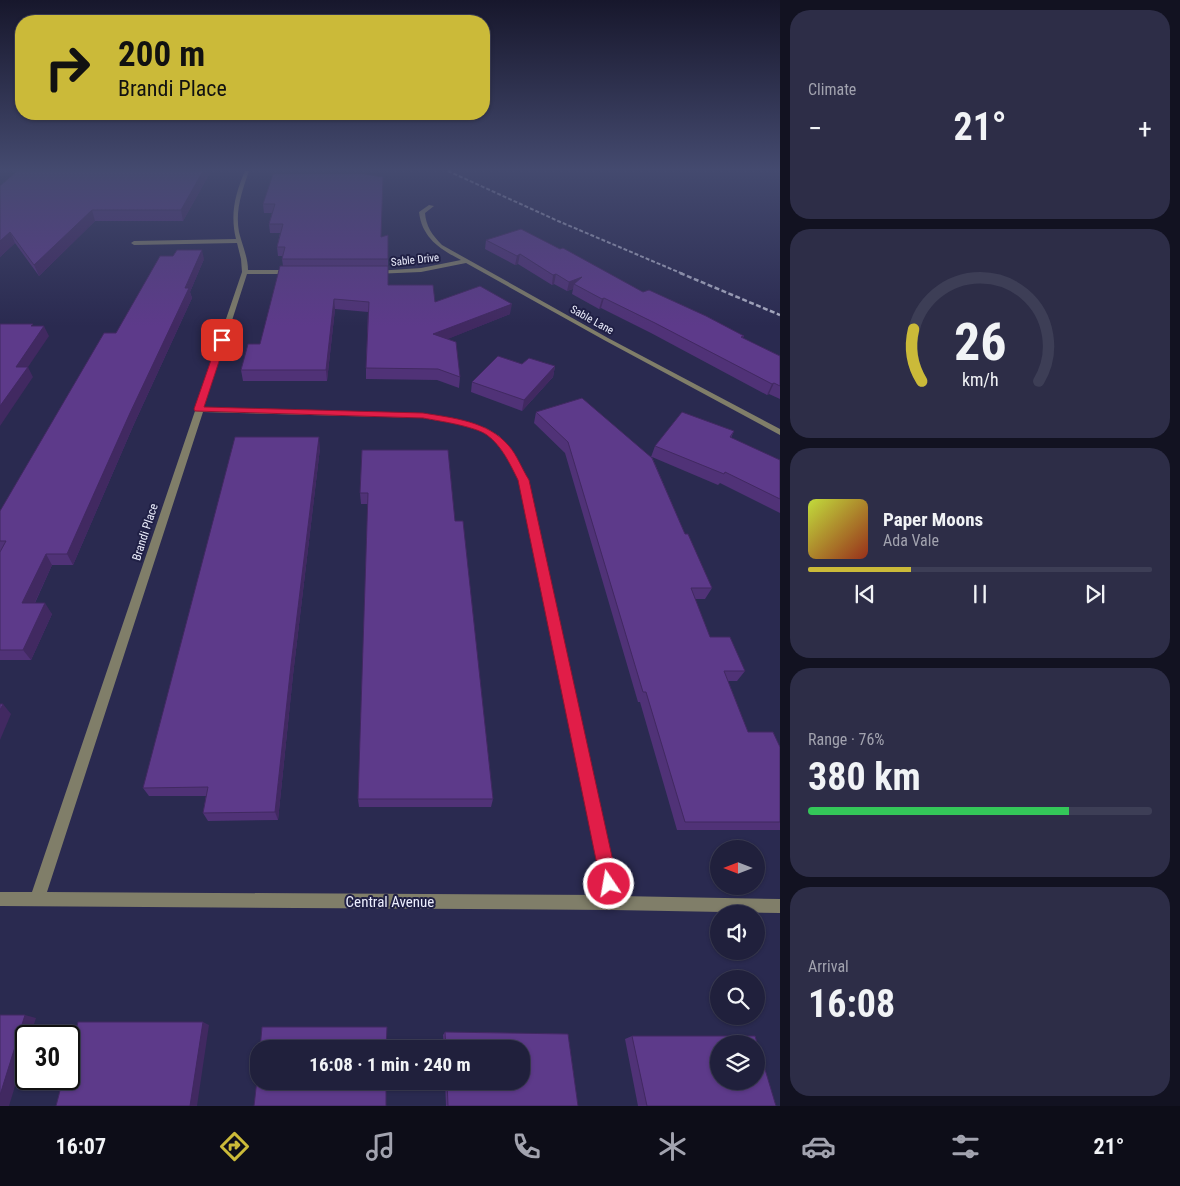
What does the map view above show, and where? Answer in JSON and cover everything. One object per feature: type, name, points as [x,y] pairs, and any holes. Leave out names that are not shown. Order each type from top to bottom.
[{"type":"street","name":"Brandi Place","points":[[37,900],[198,409],[245,272],[245,255],[239,241],[235,223]]},
{"type":"street","name":"Sable Lane","points":[[423,223],[426,232],[440,246],[606,339],[780,432]]},
{"type":"street","points":[[134,243],[239,241]]},
{"type":"street","name":"Sable Drive","points":[[369,273],[411,272],[466,261]]},
{"type":"street","points":[[245,272],[302,272]]},
{"type":"street","points":[[198,409],[423,416],[458,422],[490,432],[506,448],[524,480],[613,903]]},
{"type":"street","name":"Central Avenue","points":[[0,899],[613,903],[780,906]]},
{"type":"building","points":[[0,223],[79,223],[34,265],[10,232],[0,241]]},
{"type":"building","points":[[381,223],[381,237],[388,235],[388,259],[282,259],[285,247],[277,247],[283,224],[269,224]]},
{"type":"building","points":[[521,229],[560,249],[563,248],[643,292],[649,290],[706,316],[744,336],[741,337],[780,356],[780,386],[772,384],[655,323],[574,284],[582,277],[569,282],[556,274],[553,275],[520,254],[517,256],[486,240]]},
{"type":"building","points":[[177,250],[202,250],[185,288],[189,288],[130,413],[67,554],[46,554],[22,603],[45,603],[23,650],[0,650],[0,552],[6,541],[0,541],[0,511],[104,333],[116,333],[160,256],[173,256]]},
{"type":"building","points":[[280,266],[388,266],[388,285],[433,285],[435,302],[480,286],[512,304],[433,334],[456,342],[460,377],[438,369],[366,368],[369,302],[334,299],[326,370],[241,370],[248,344],[260,344]]},
{"type":"building","points":[[0,324],[44,326],[16,367],[28,367],[0,406]]},
{"type":"building","points":[[498,356],[522,364],[529,358],[555,366],[524,400],[472,382]]},
{"type":"building","points":[[582,398],[652,458],[685,534],[688,534],[712,588],[691,588],[710,637],[730,637],[745,671],[724,671],[748,732],[773,732],[780,747],[780,822],[685,822],[646,692],[643,692],[568,442],[536,412]]},
{"type":"building","points":[[682,412],[734,431],[730,437],[780,460],[780,499],[725,472],[724,474],[655,446]]},
{"type":"building","points":[[235,437],[319,437],[275,812],[203,813],[208,787],[143,788]]},
{"type":"building","points":[[362,450],[448,450],[455,521],[463,521],[493,799],[358,799],[368,493],[360,493]]},
{"type":"building","points":[[0,1015],[25,1015],[22,1025],[15,1025],[15,1047],[0,1095]]},
{"type":"building","points":[[78,1022],[203,1022],[190,1106],[56,1106],[60,1090],[80,1090],[80,1025],[77,1025]]},
{"type":"building","points":[[262,1027],[387,1027],[386,1040],[261,1040]]},
{"type":"building","points":[[445,1032],[568,1034],[578,1106],[448,1106],[447,1090],[530,1090],[530,1040],[445,1040]]},
{"type":"building","points":[[632,1036],[710,1036],[710,1090],[765,1090],[765,1069],[776,1106],[647,1106]]},
{"type":"building","points":[[256,1090],[386,1090],[386,1106],[254,1106]]},
{"type":"railway","points":[[562,223],[683,274]]},
{"type":"railway","points":[[680,273],[780,315]]},
{"type":"route","points":[[222,340],[198,409],[423,416],[458,422],[490,432],[506,448],[524,480],[609,884]]}]
